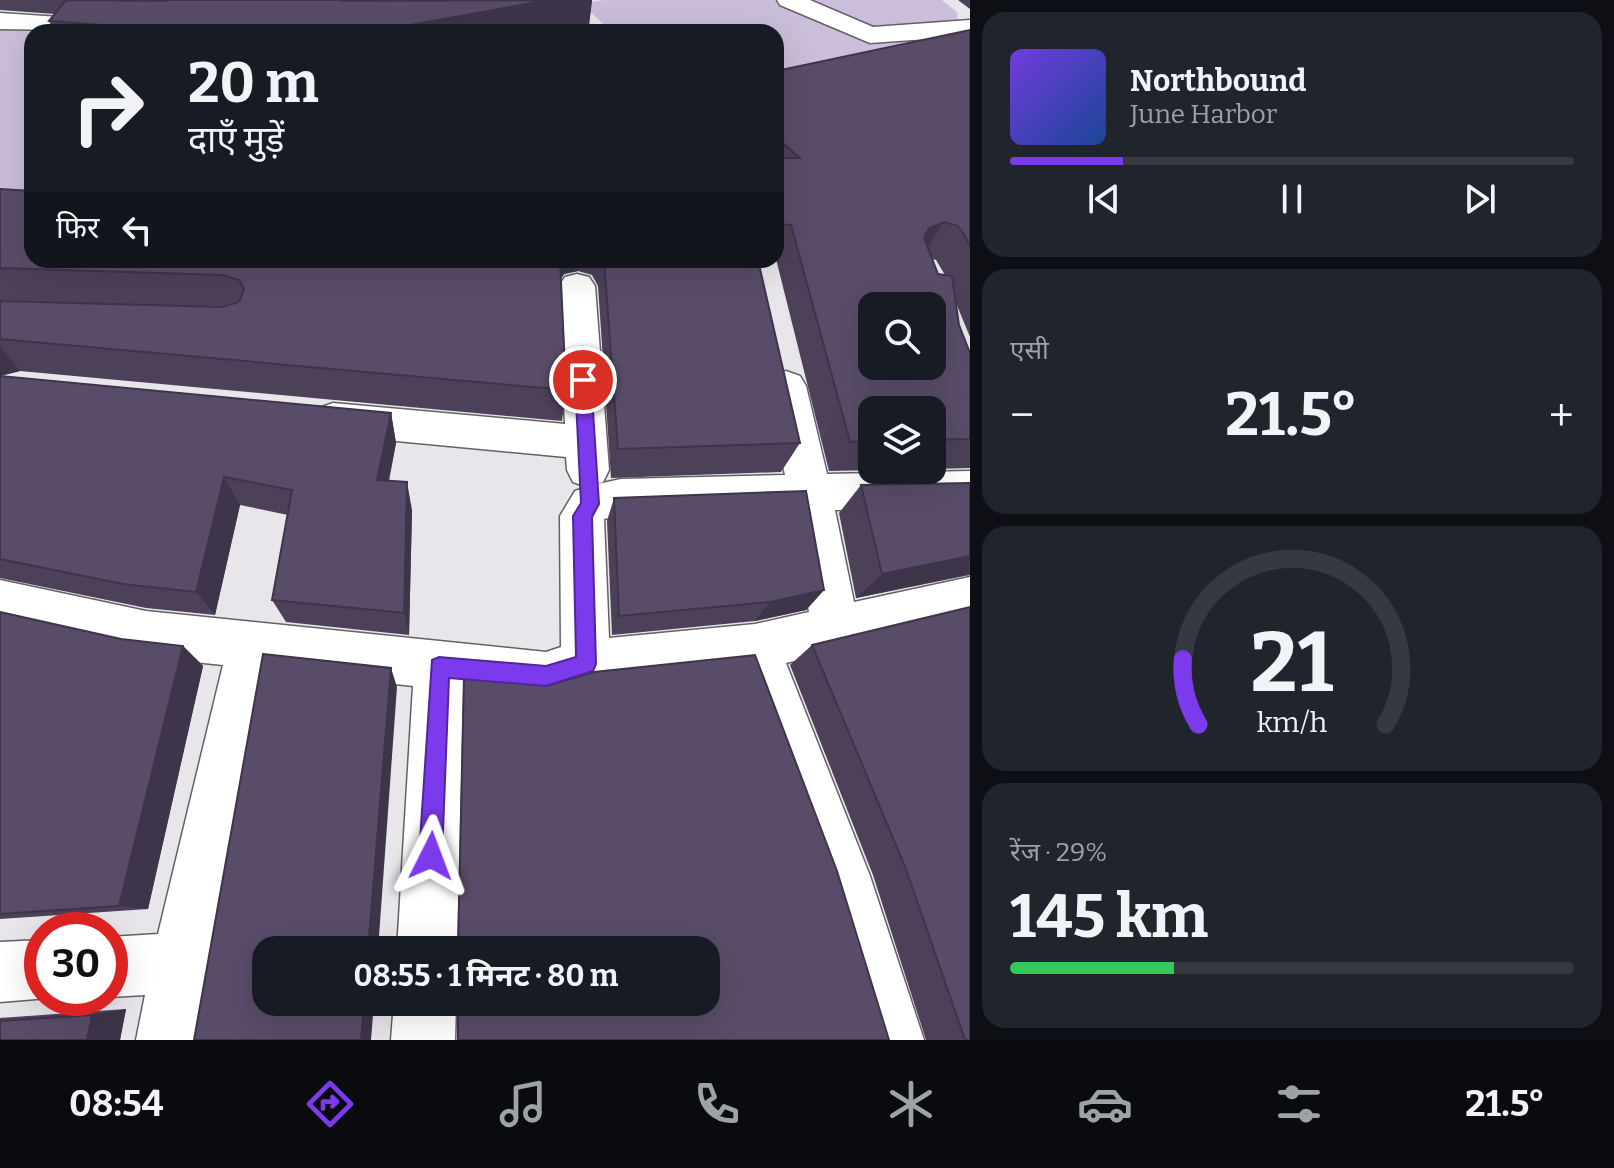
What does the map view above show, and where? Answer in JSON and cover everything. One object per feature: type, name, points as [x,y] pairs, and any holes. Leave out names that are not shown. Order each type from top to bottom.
[{"type":"street","points":[[789,0],[870,35],[970,28]]},
{"type":"street","points":[[0,21],[45,24]]},
{"type":"street","points":[[577,286],[590,504],[582,516],[586,664]]},
{"type":"street","points":[[778,352],[810,491],[836,630]]},
{"type":"street","points":[[289,415],[587,442]]},
{"type":"street","points":[[590,504],[621,497],[969,490]]},
{"type":"street","points":[[0,602],[146,634],[251,648],[546,676],[586,664],[755,647],[970,598]]},
{"type":"street","points":[[755,647],[841,876],[892,1040]]},
{"type":"street","points":[[168,1040],[181,963],[251,648]]},
{"type":"street","points":[[428,936],[439,667]]},
{"type":"street","points":[[128,966],[181,963]]},
{"type":"street","points":[[0,972],[24,971]]},
{"type":"street","points":[[423,1040],[424,1016]]},
{"type":"shaded area","points":[[604,0],[942,0],[957,12],[961,57],[784,95],[784,24],[603,24],[582,3]]},
{"type":"shaded area","points":[[0,26],[24,28],[24,218],[0,216]]},
{"type":"building","points":[[66,0],[548,0],[416,24],[89,24],[49,21]]},
{"type":"building","points":[[970,30],[970,246],[958,226],[944,222],[929,228],[924,238],[938,274],[952,276],[959,325],[970,353],[970,439],[946,440],[946,396],[858,396],[858,442],[850,442],[791,225],[784,225],[784,158],[800,158],[784,144],[784,69]]},
{"type":"building","points":[[0,189],[24,190],[24,268],[560,268],[566,390],[0,339],[0,301],[222,307],[239,302],[244,289],[239,280],[223,275],[0,268]]},
{"type":"building","points":[[605,268],[760,268],[800,443],[618,449]]},
{"type":"building","points":[[0,376],[391,413],[377,480],[407,482],[404,613],[272,600],[292,490],[224,477],[196,592],[123,584],[0,559]]},
{"type":"building","points":[[970,483],[970,556],[882,574],[861,485]]},
{"type":"building","points":[[806,491],[824,590],[770,602],[619,616],[614,498]]},
{"type":"building","points":[[970,607],[970,1040],[965,1040],[906,869],[812,645]]},
{"type":"building","points":[[0,612],[121,639],[183,646],[119,906],[0,914]]},
{"type":"building","points":[[263,654],[391,668],[369,936],[252,936],[252,1016],[363,1016],[361,1040],[194,1040]]},
{"type":"building","points":[[755,655],[837,871],[889,1040],[458,1040],[458,1016],[720,1016],[720,936],[458,936],[464,676],[550,685],[594,672]]},
{"type":"building","points":[[92,1016],[87,1040],[0,1040],[0,1021]]},
{"type":"route","points":[[431,856],[439,667],[546,676],[569,672],[586,664],[582,516],[590,504],[583,380]]}]
